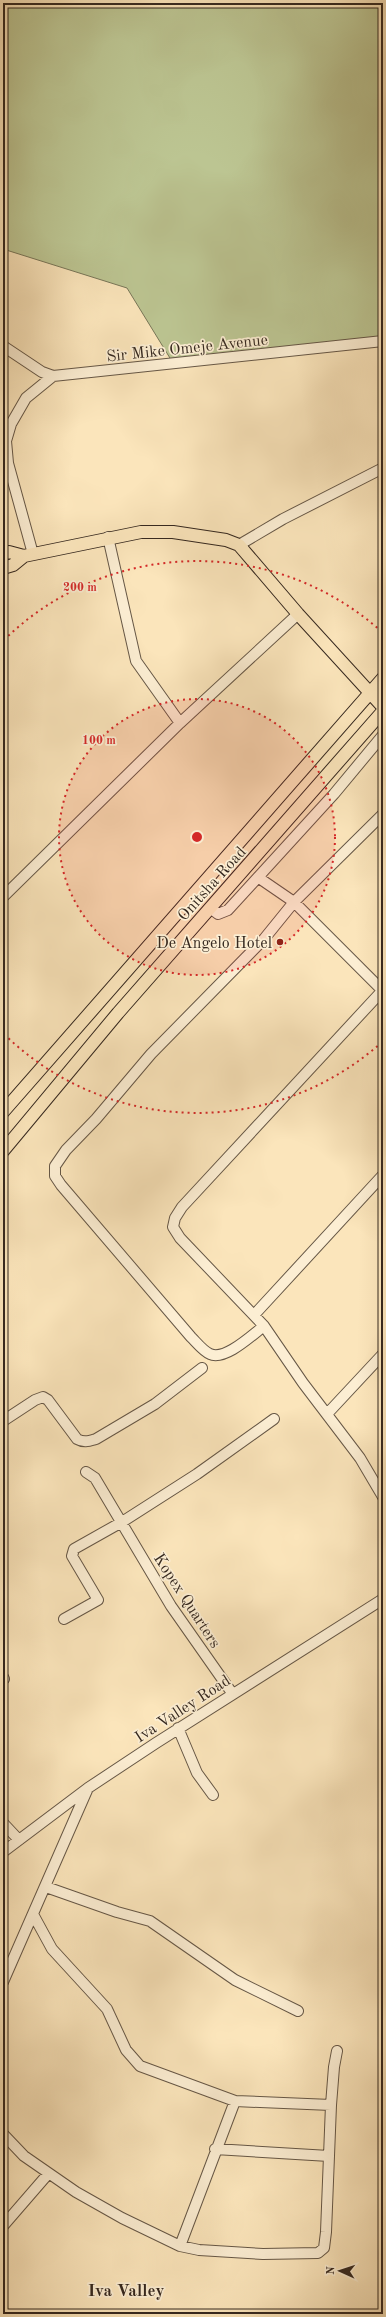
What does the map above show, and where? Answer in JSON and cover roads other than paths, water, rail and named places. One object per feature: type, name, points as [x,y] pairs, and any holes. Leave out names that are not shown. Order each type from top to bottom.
[{"type":"main road","points":[[3,568],[13,565],[28,555],[108,537],[141,532],[174,532],[226,540],[239,545],[298,614],[371,692],[383,707]]},
{"type":"main road","points":[[3,554],[8,552],[28,555]]},
{"type":"main road","name":"Onitsha Road","points":[[3,1112],[383,678]]},
{"type":"main road","name":"Onitsha Road","points":[[3,1151],[118,1013],[383,711]]},
{"type":"street","name":"Sir Mike Omeje Avenue","points":[[53,376],[383,341]]},
{"type":"street","points":[[3,346],[42,372],[53,376]]},
{"type":"street","points":[[28,555],[8,463],[6,441],[11,424],[26,398],[53,376]]},
{"type":"street","points":[[239,545],[283,519],[383,468]]},
{"type":"street","points":[[108,537],[136,661],[154,689],[180,724]]},
{"type":"street","points":[[3,897],[180,724],[298,614]]},
{"type":"street","points":[[210,908],[218,914],[228,910],[259,878],[383,735]]},
{"type":"street","points":[[264,1326],[229,1351],[214,1356],[208,1353],[191,1337],[60,1186],[55,1176],[55,1166],[66,1150],[96,1119],[152,1054],[264,939],[294,902],[383,814]]},
{"type":"street","points":[[259,878],[294,902],[383,991],[182,1207],[175,1218],[173,1227],[180,1238],[264,1326],[360,1458],[383,1497]]},
{"type":"street","points":[[254,1315],[383,1175]]},
{"type":"street","points":[[327,1414],[383,1354]]},
{"type":"street","points":[[3,1421],[35,1400],[43,1398],[48,1400],[77,1439],[83,1442],[89,1441],[96,1439],[155,1404],[202,1368]]},
{"type":"street","points":[[64,1619],[98,1600],[72,1556],[78,1546],[122,1522],[197,1474],[274,1419]]},
{"type":"street","name":"Kopex Quarters","points":[[86,1472],[95,1478],[171,1606],[232,1693]]},
{"type":"street","name":"Iva Valley Road","points":[[3,1852],[88,1788],[178,1728],[383,1599]]},
{"type":"street","points":[[178,1728],[197,1773],[213,1795]]},
{"type":"street","points":[[3,1982],[34,1916],[88,1788]]},
{"type":"street","points":[[3,1823],[19,1840]]},
{"type":"street","points":[[46,1887],[117,1912],[150,1921],[235,1980],[298,2011]]},
{"type":"street","points":[[34,1916],[52,1948],[107,2009],[126,2050],[140,2066],[234,2101],[331,2105]]},
{"type":"street","points":[[3,2134],[24,2156],[48,2174],[122,2218],[180,2246],[199,2250],[264,2254],[318,2253],[324,2248],[326,2232],[331,2105],[334,2067],[337,2051]]},
{"type":"street","points":[[180,2246],[187,2232],[215,2149],[234,2101]]},
{"type":"street","points":[[215,2149],[329,2156]]},
{"type":"street","points":[[3,2226],[48,2174]]},
{"type":"place","name":"De Angelo Hotel","points":[[280,942]]},
{"type":"district","name":"Iva Valley","points":[[126,2290]]}]
